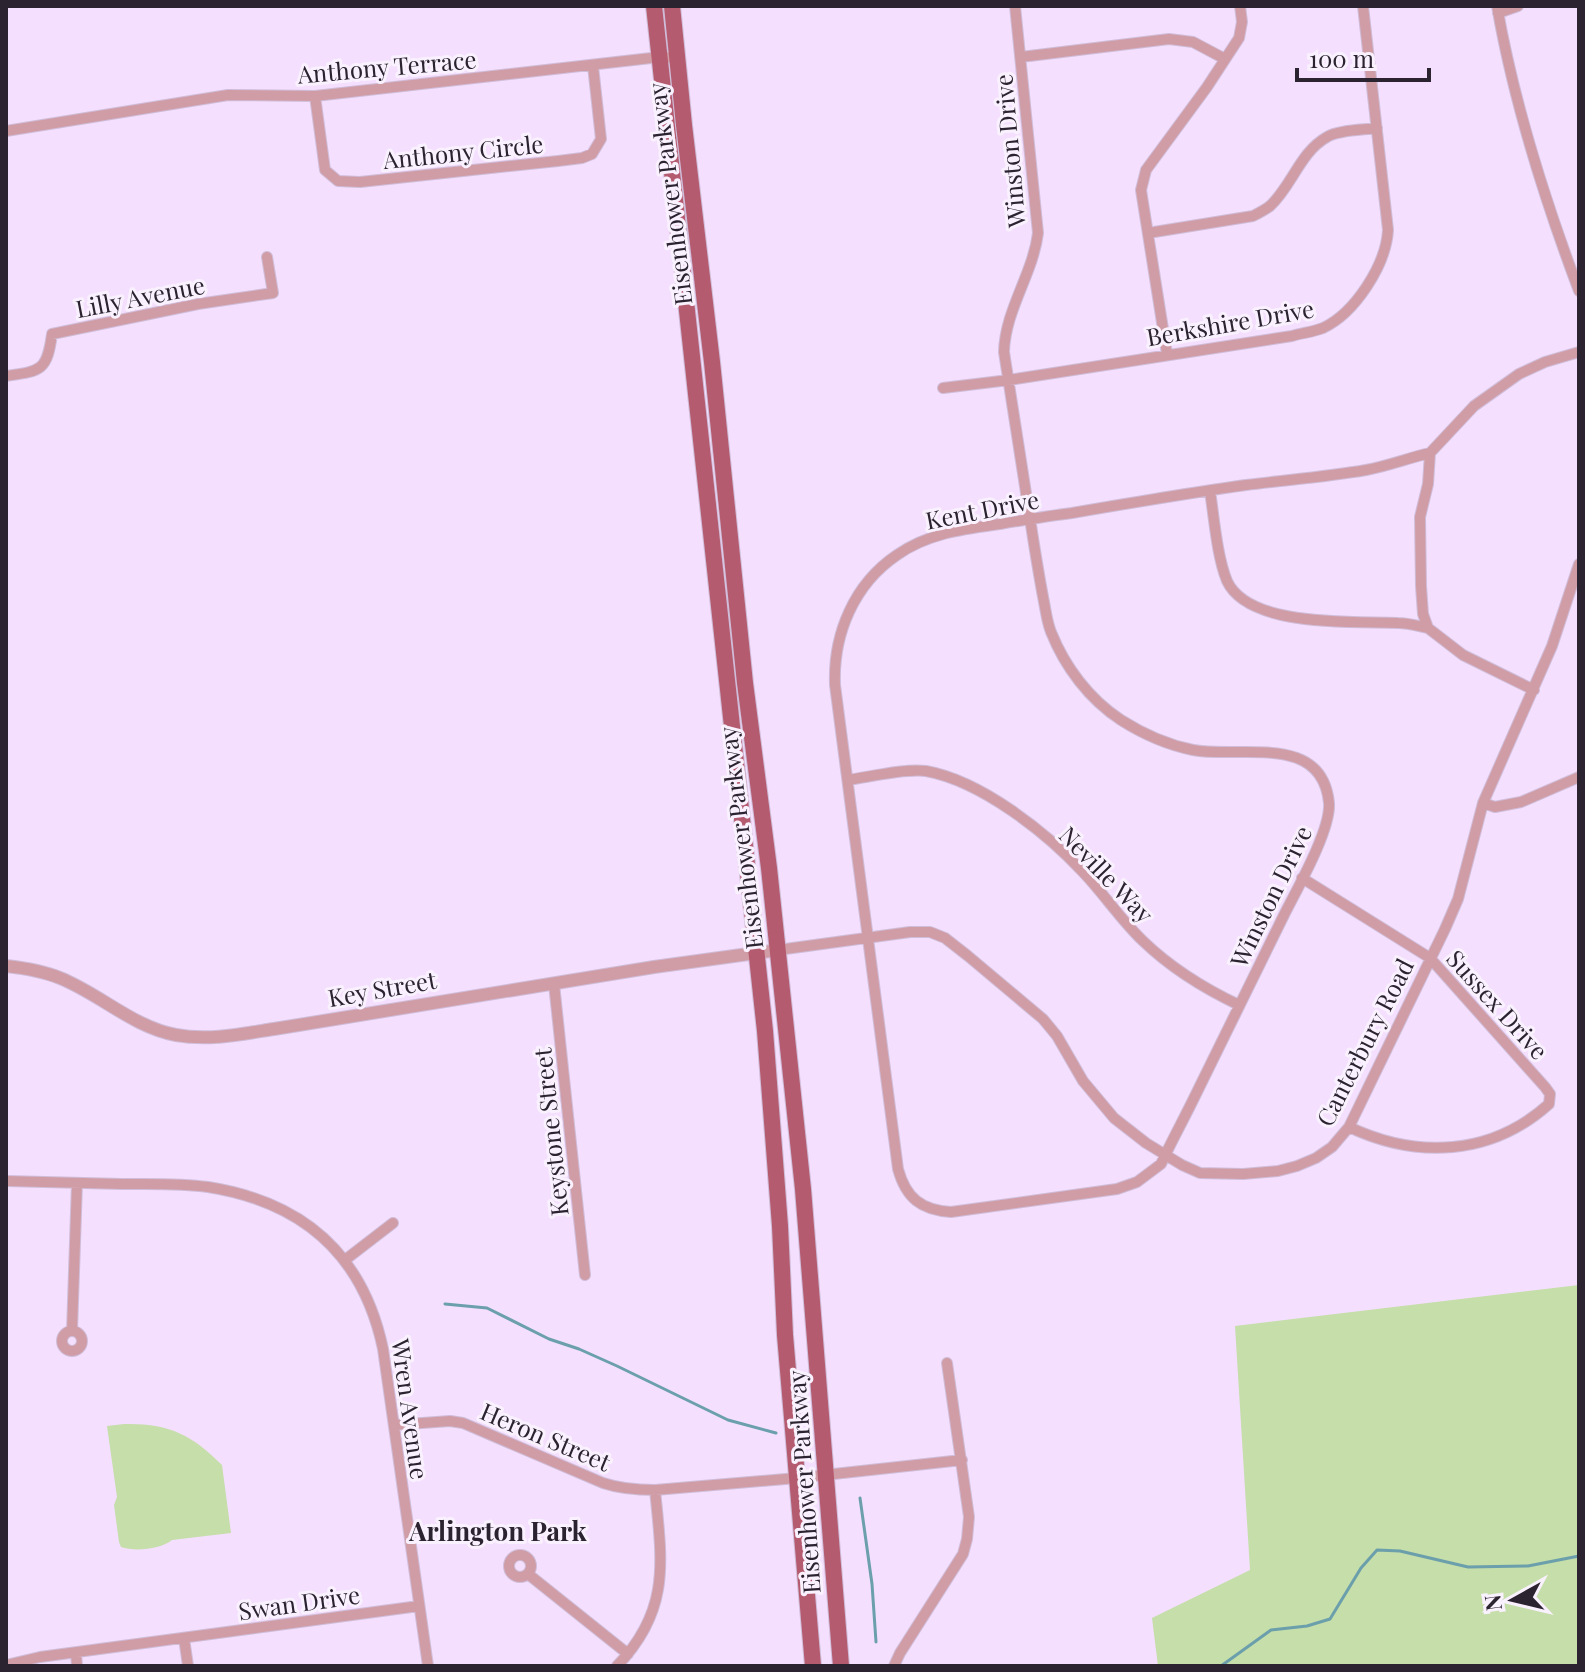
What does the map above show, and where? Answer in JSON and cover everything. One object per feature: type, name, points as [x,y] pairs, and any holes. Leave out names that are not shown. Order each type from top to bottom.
[{"type":"main road","name":"Eisenhower Parkway","points":[[654,6],[767,1045],[785,1335],[813,1666]]},
{"type":"main road","name":"Eisenhower Parkway","points":[[672,6],[803,1189],[841,1666]]},
{"type":"street","name":"Winston Drive","points":[[867,938],[898,1169],[902,1184],[910,1195],[921,1205],[936,1211],[951,1212],[1117,1189],[1137,1182],[1161,1164],[1328,821],[1329,804],[1316,771],[1294,756],[1274,752],[1195,750],[1147,735],[1101,705],[1072,672],[1049,629],[1004,352],[1007,327],[1032,260],[1038,233],[1015,6]]},
{"type":"street","points":[[1167,354],[1141,190],[1146,170],[1239,38],[1240,6]]},
{"type":"street","name":"Berkshire Drive","points":[[943,388],[1292,336],[1320,329],[1346,311],[1382,260],[1387,240],[1385,195],[1363,6]]},
{"type":"street","points":[[1518,6],[1497,10],[1524,128],[1549,211],[1579,291]]},
{"type":"street","points":[[1021,57],[1169,39],[1193,42],[1225,59]]},
{"type":"street","name":"Anthony Terrace","points":[[6,131],[228,95],[315,96],[660,57],[677,58]]},
{"type":"street","name":"Anthony Circle","points":[[315,96],[325,170],[338,181],[360,182],[558,161],[592,154],[601,139],[593,66]]},
{"type":"street","points":[[1148,233],[1253,216],[1268,208],[1325,137],[1377,128]]},
{"type":"street","name":"Lilly Avenue","points":[[6,376],[35,372],[49,357],[52,334],[198,304],[273,293],[267,257]]},
{"type":"street","points":[[1428,628],[1423,614],[1419,550],[1420,517],[1428,484],[1430,453],[1474,406],[1507,381],[1545,362],[1579,352]]},
{"type":"street","name":"Kent Drive","points":[[867,938],[834,668],[840,633],[850,608],[884,565],[916,543],[959,530],[1364,470],[1430,453]]},
{"type":"street","points":[[1210,491],[1224,574],[1232,589],[1244,601],[1260,609],[1310,619],[1401,623],[1428,628],[1463,655],[1534,690]]},
{"type":"street","name":"Canterbury Road","points":[[778,950],[900,933],[930,932],[945,938],[1043,1019],[1099,1101],[1130,1131],[1182,1165],[1200,1173],[1243,1174],[1278,1171],[1316,1158],[1332,1147],[1349,1127],[1458,899],[1483,803],[1534,690],[1566,610],[1579,564]]},
{"type":"street","name":"Neville Way","points":[[848,780],[926,771],[965,784],[1003,805],[1050,840],[1161,957],[1194,982],[1239,1005]]},
{"type":"street","points":[[1483,803],[1495,807],[1521,802],[1579,777]]},
{"type":"street","name":"Sussex Drive","points":[[1302,878],[1430,958],[1550,1094],[1549,1104],[1513,1129],[1465,1146],[1411,1148],[1349,1127]]},
{"type":"street","name":"Key Street","points":[[6,966],[59,977],[133,1019],[157,1029],[202,1037],[235,1035],[448,999],[778,950]]},
{"type":"street","name":"Keystone Street","points":[[554,984],[585,1275]]},
{"type":"street","name":"Wren Avenue","points":[[6,1181],[205,1186],[239,1193],[291,1214],[313,1229],[345,1260],[368,1298],[379,1328],[428,1666]]},
{"type":"street","points":[[72,1331],[77,1183]]},
{"type":"street","points":[[345,1260],[393,1223]]},
{"type":"street","points":[[894,1666],[963,1554],[967,1539],[969,1517],[947,1363]]},
{"type":"street","name":"Heron Street","points":[[394,1425],[463,1423],[622,1489],[655,1490],[797,1478],[962,1460]]},
{"type":"street","points":[[617,1666],[651,1617],[660,1587],[661,1556],[655,1490]]},
{"type":"street","points":[[528,1574],[628,1654]]},
{"type":"street","name":"Swan Drive","points":[[6,1665],[20,1660],[419,1606]]},
{"type":"street","points":[[184,1638],[188,1666]]},
{"type":"street","points":[[76,1653],[77,1666]]},
{"type":"green space","points":[[1579,1285],[1579,1666],[1158,1666],[1152,1618],[1250,1570],[1235,1326]]},
{"type":"green space","points":[[107,1426],[154,1426],[178,1432],[200,1445],[222,1465],[231,1533],[172,1540],[148,1549],[121,1547]]},
{"type":"waterway","points":[[445,1304],[487,1308],[728,1420],[776,1433]]},
{"type":"waterway","points":[[860,1498],[872,1584],[876,1642]]},
{"type":"waterway","points":[[1221,1666],[1271,1630],[1307,1626],[1330,1619],[1361,1568],[1377,1550],[1400,1551],[1468,1567],[1528,1566],[1579,1556]]},
{"type":"district","name":"Arlington Park","points":[[498,1530]]}]
